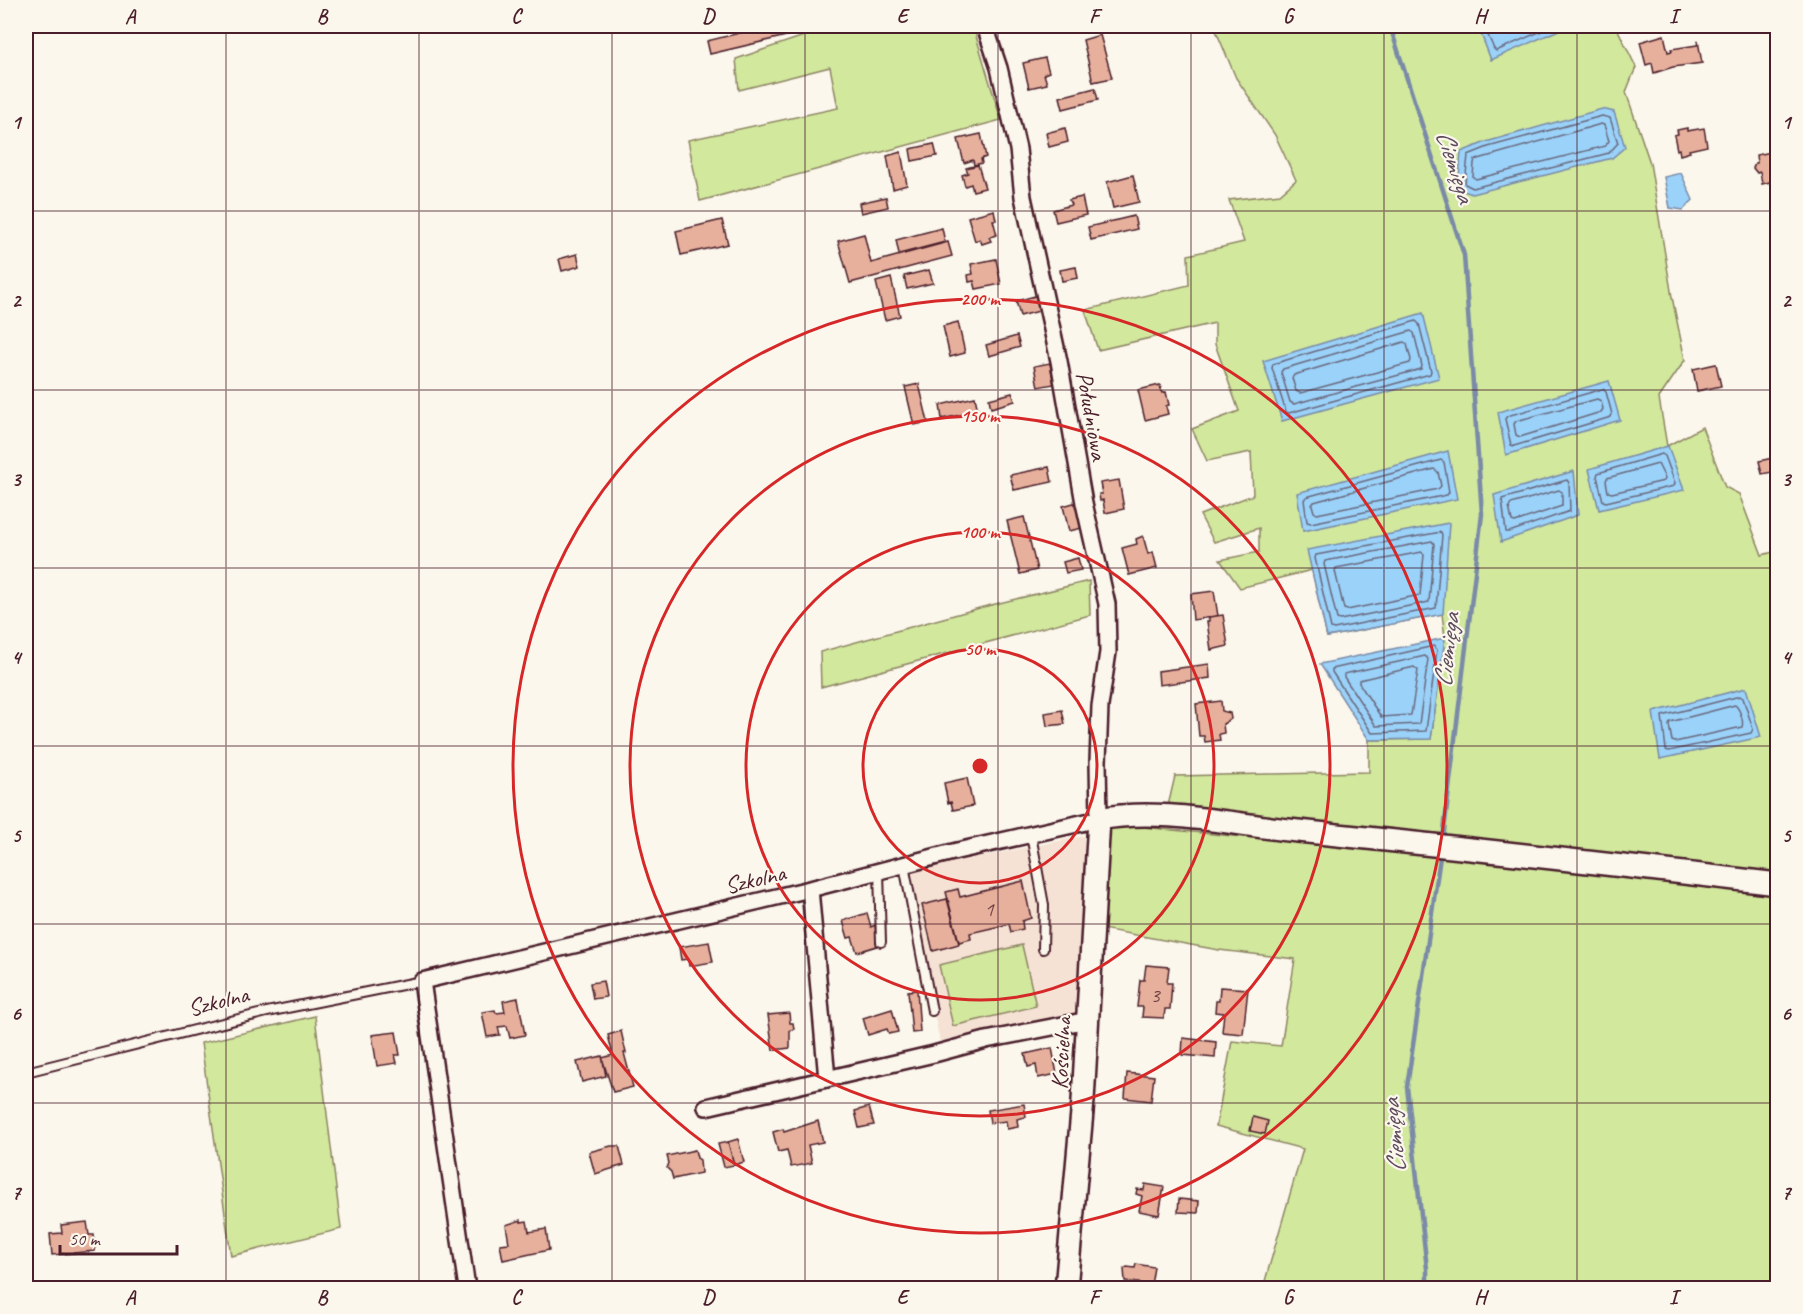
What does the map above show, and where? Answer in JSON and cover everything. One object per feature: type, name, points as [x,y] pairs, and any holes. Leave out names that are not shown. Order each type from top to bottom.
[{"type":"street","name":"Południowa","points":[[985,26],[999,68],[1018,149],[1023,197],[1059,361],[1084,503],[1107,604],[1108,652],[1100,706],[1099,819]]},
{"type":"street","points":[[1099,819],[1140,814],[1467,848],[1778,884]]},
{"type":"street","name":"Szkolna","points":[[422,981],[1099,819]]},
{"type":"street","name":"Kościelna","points":[[1066,1288],[1083,1112],[1099,819]]},
{"type":"street","points":[[810,889],[827,1079]]},
{"type":"street","points":[[422,981],[467,1288]]},
{"type":"street","points":[[706,1107],[986,1040],[1088,1020]]},
{"type":"lane","points":[[1031,835],[1044,904],[1043,949]]},
{"type":"lane","points":[[904,865],[932,1011]]},
{"type":"lane","points":[[879,871],[881,942]]},
{"type":"lane","name":"Szkolna","points":[[26,1072],[267,1012],[422,981]]},
{"type":"shaded area","points":[[1084,836],[1082,1021],[942,1052],[905,872]]},
{"type":"green space","points":[[802,26],[973,26],[1001,120],[700,201],[688,140],[838,108],[830,67],[739,90],[736,59],[804,36]]},
{"type":"green space","points":[[1214,26],[1616,26],[1636,67],[1626,92],[1650,163],[1685,360],[1659,398],[1667,446],[1702,427],[1725,487],[1739,494],[1762,555],[1777,551],[1778,657],[1774,659],[1778,672],[1777,876],[1167,810],[1175,776],[1369,772],[1369,740],[1431,739],[1445,638],[1442,614],[1327,637],[1312,570],[1240,588],[1220,560],[1259,552],[1259,528],[1214,542],[1200,515],[1253,495],[1251,452],[1207,461],[1192,429],[1239,411],[1215,344],[1215,323],[1098,350],[1085,310],[1189,285],[1188,255],[1244,242],[1229,200],[1280,194],[1296,180],[1275,135],[1236,78]]},
{"type":"green space","points":[[1089,581],[1090,615],[821,687],[820,652],[983,607]]},
{"type":"green space","points":[[1113,824],[1442,857],[1475,858],[1777,892],[1777,1288],[1263,1288],[1303,1149],[1216,1126],[1232,1041],[1281,1046],[1295,959],[1219,950],[1102,929],[1104,837]]},
{"type":"green space","points":[[1022,945],[1036,1006],[953,1026],[939,965]]},
{"type":"green space","points":[[315,1016],[341,1229],[231,1256],[201,1043]]},
{"type":"water","points":[[1478,26],[1568,26],[1491,60]]},
{"type":"water","points":[[1602,109],[1614,112],[1625,147],[1612,158],[1472,194],[1458,189],[1461,152],[1486,142]]},
{"type":"water","points":[[1681,173],[1693,200],[1683,210],[1670,208],[1664,177]]},
{"type":"water","points":[[1423,313],[1439,378],[1282,421],[1263,361]]},
{"type":"water","points":[[1609,381],[1620,420],[1506,455],[1498,412]]},
{"type":"water","points":[[1668,446],[1684,490],[1599,510],[1589,469]]},
{"type":"water","points":[[1448,451],[1457,499],[1303,531],[1297,493]]},
{"type":"water","points":[[1574,471],[1578,515],[1501,542],[1494,495]]},
{"type":"water","points":[[1449,523],[1443,614],[1327,637],[1307,550]]},
{"type":"water","points":[[1445,638],[1431,739],[1369,740],[1320,664]]},
{"type":"water","points":[[1746,688],[1761,737],[1660,759],[1653,712]]},
{"type":"building","points":[[681,26],[712,26],[712,27],[683,33]]},
{"type":"building","points":[[751,26],[797,26],[799,33],[710,54],[707,41],[752,30]]},
{"type":"building","points":[[1100,35],[1112,78],[1093,82],[1083,40]]},
{"type":"building","points":[[1664,35],[1668,52],[1672,51],[1671,49],[1697,45],[1698,41],[1702,63],[1673,67],[1654,73],[1652,63],[1646,65],[1640,42]]},
{"type":"building","points":[[1045,58],[1049,72],[1044,74],[1047,84],[1029,88],[1023,63]]},
{"type":"building","points":[[1095,88],[1098,100],[1063,109],[1060,97]]},
{"type":"building","points":[[1065,128],[1068,142],[1049,147],[1046,133]]},
{"type":"building","points":[[1687,128],[1687,131],[1704,128],[1707,146],[1689,150],[1690,152],[1680,155],[1674,135],[1678,134],[1677,130]]},
{"type":"building","points":[[981,134],[986,157],[981,159],[982,163],[974,165],[973,160],[964,163],[958,139]]},
{"type":"building","points":[[934,144],[937,156],[912,161],[910,149]]},
{"type":"building","points":[[1777,151],[1778,186],[1772,187],[1770,182],[1762,184],[1760,172],[1757,173],[1753,168],[1757,163],[1756,155]]},
{"type":"building","points":[[901,152],[907,185],[893,189],[887,156]]},
{"type":"building","points":[[978,165],[985,188],[973,191],[971,184],[965,186],[962,175],[968,173],[966,168]]},
{"type":"building","points":[[1133,175],[1139,202],[1113,208],[1107,182]]},
{"type":"building","points":[[886,197],[888,207],[861,213],[859,203]]},
{"type":"building","points":[[1082,197],[1086,215],[1056,222],[1053,210],[1071,205],[1069,200]]},
{"type":"building","points":[[994,210],[996,220],[993,220],[997,235],[989,237],[991,241],[982,244],[980,239],[975,241],[968,217]]},
{"type":"building","points":[[1134,216],[1137,229],[1091,240],[1088,227]]},
{"type":"building","points":[[722,220],[728,244],[681,255],[676,231]]},
{"type":"building","points":[[942,228],[945,242],[899,254],[896,240]]},
{"type":"building","points":[[864,234],[871,263],[948,242],[952,256],[850,283],[838,241]]},
{"type":"building","points":[[577,254],[580,266],[562,271],[559,259]]},
{"type":"building","points":[[996,259],[1001,284],[976,289],[974,281],[969,282],[968,275],[973,274],[971,264]]},
{"type":"building","points":[[1076,267],[1078,278],[1062,281],[1060,270]]},
{"type":"building","points":[[929,270],[933,283],[907,289],[904,276]]},
{"type":"building","points":[[891,278],[900,316],[885,320],[876,282]]},
{"type":"building","points":[[1039,295],[1043,310],[1020,316],[1016,301]]},
{"type":"building","points":[[958,322],[965,353],[950,357],[943,326]]},
{"type":"building","points":[[1017,336],[1020,347],[989,356],[986,345]]},
{"type":"building","points":[[1050,363],[1054,384],[1038,387],[1034,366]]},
{"type":"building","points":[[1716,364],[1721,386],[1697,391],[1693,369]]},
{"type":"building","points":[[919,384],[928,422],[914,425],[905,387]]},
{"type":"building","points":[[1160,385],[1162,393],[1166,392],[1169,405],[1166,406],[1168,414],[1145,420],[1138,390]]},
{"type":"building","points":[[1012,393],[1015,401],[991,408],[989,399]]},
{"type":"building","points":[[975,397],[978,411],[942,419],[940,405]]},
{"type":"building","points":[[1777,457],[1778,471],[1762,474],[1759,461]]},
{"type":"building","points":[[1049,467],[1052,482],[1014,490],[1010,475]]},
{"type":"building","points":[[1119,480],[1124,509],[1105,513],[1103,500],[1100,501],[1099,494],[1102,494],[1100,483]]},
{"type":"building","points":[[1077,502],[1082,528],[1069,531],[1063,506]]},
{"type":"building","points":[[1024,517],[1037,570],[1020,574],[1007,521]]},
{"type":"building","points":[[1143,536],[1148,554],[1153,552],[1157,568],[1129,575],[1122,548],[1137,544],[1136,539]]},
{"type":"building","points":[[1078,558],[1081,570],[1066,573],[1063,562]]},
{"type":"building","points":[[1214,591],[1218,616],[1193,620],[1191,594]]},
{"type":"building","points":[[1223,615],[1228,646],[1211,650],[1207,621],[1209,617]]},
{"type":"building","points":[[1209,664],[1210,678],[1159,685],[1158,671]]},
{"type":"building","points":[[1221,701],[1222,711],[1230,713],[1231,719],[1223,724],[1224,733],[1219,734],[1220,740],[1205,742],[1204,736],[1199,736],[1196,704]]},
{"type":"building","points":[[1062,710],[1065,724],[1047,726],[1045,713]]},
{"type":"building","points":[[967,778],[973,806],[953,810],[951,802],[948,803],[944,783]]},
{"type":"building","points":[[1023,881],[1031,918],[1022,921],[1023,929],[1011,932],[1009,924],[970,933],[971,939],[959,942],[946,892],[958,889],[960,897]]},
{"type":"building","points":[[947,899],[959,944],[933,951],[922,905]]},
{"type":"building","points":[[867,913],[871,927],[875,925],[877,946],[857,952],[852,937],[848,938],[843,921]]},
{"type":"building","points":[[709,942],[713,962],[689,966],[688,959],[681,960],[679,947]]},
{"type":"building","points":[[1146,965],[1169,967],[1167,983],[1172,983],[1170,1009],[1165,1009],[1164,1018],[1142,1017],[1143,1007],[1137,1007],[1140,980],[1144,980]]},
{"type":"building","points":[[603,981],[606,997],[593,999],[590,983]]},
{"type":"building","points":[[1220,987],[1248,989],[1243,1034],[1222,1032],[1224,1013],[1215,1012]]},
{"type":"building","points":[[917,990],[920,1032],[912,1033],[908,991]]},
{"type":"building","points":[[518,998],[525,1035],[510,1038],[507,1026],[498,1027],[500,1035],[487,1037],[482,1012],[495,1010],[496,1013],[505,1012],[503,1001]]},
{"type":"building","points":[[892,1009],[898,1032],[889,1034],[887,1029],[868,1035],[863,1018]]},
{"type":"building","points":[[789,1013],[790,1023],[793,1023],[794,1029],[790,1030],[790,1048],[773,1050],[768,1015]]},
{"type":"building","points":[[621,1031],[633,1087],[613,1092],[602,1058],[613,1055],[608,1035]]},
{"type":"building","points":[[396,1032],[400,1055],[395,1055],[397,1063],[377,1066],[372,1035]]},
{"type":"building","points":[[1183,1038],[1216,1042],[1215,1058],[1182,1055]]},
{"type":"building","points":[[1052,1048],[1057,1074],[1038,1078],[1036,1065],[1028,1067],[1025,1054]]},
{"type":"building","points":[[602,1056],[606,1076],[582,1082],[577,1062]]},
{"type":"building","points":[[1127,1073],[1154,1076],[1151,1101],[1125,1098]]},
{"type":"building","points":[[1024,1104],[1026,1117],[1017,1119],[1018,1127],[1007,1129],[1006,1121],[990,1123],[988,1110]]},
{"type":"building","points":[[869,1107],[874,1125],[859,1128],[855,1111]]},
{"type":"building","points":[[1253,1117],[1268,1121],[1265,1134],[1250,1131]]},
{"type":"building","points":[[818,1121],[823,1142],[808,1145],[812,1163],[791,1167],[787,1150],[778,1152],[773,1132],[783,1129],[784,1132]]},
{"type":"building","points":[[738,1139],[744,1162],[734,1165],[728,1142]]},
{"type":"building","points":[[728,1142],[734,1165],[724,1167],[718,1144]]},
{"type":"building","points":[[619,1146],[624,1165],[595,1174],[589,1152]]},
{"type":"building","points":[[695,1150],[700,1160],[701,1173],[673,1179],[667,1168],[669,1163],[667,1156]]},
{"type":"building","points":[[1145,1184],[1164,1187],[1159,1215],[1139,1211],[1142,1196],[1136,1194],[1137,1189],[1144,1190]]},
{"type":"building","points":[[1179,1199],[1199,1201],[1198,1213],[1178,1212]]},
{"type":"building","points":[[521,1220],[521,1222],[527,1221],[529,1232],[546,1229],[549,1250],[503,1260],[500,1244],[509,1243],[506,1225]]},
{"type":"building","points":[[87,1222],[89,1235],[94,1235],[95,1251],[52,1255],[50,1234],[62,1233],[61,1225]]},
{"type":"building","points":[[1136,1264],[1154,1267],[1151,1285],[1125,1281],[1124,1269],[1135,1268]]},
{"type":"waterway","name":"Ciemięga","points":[[1390,26],[1464,255],[1482,514],[1443,839]]},
{"type":"waterway","name":"Ciemięga","points":[[1427,1288],[1427,1269],[1407,1087],[1441,850]]}]
